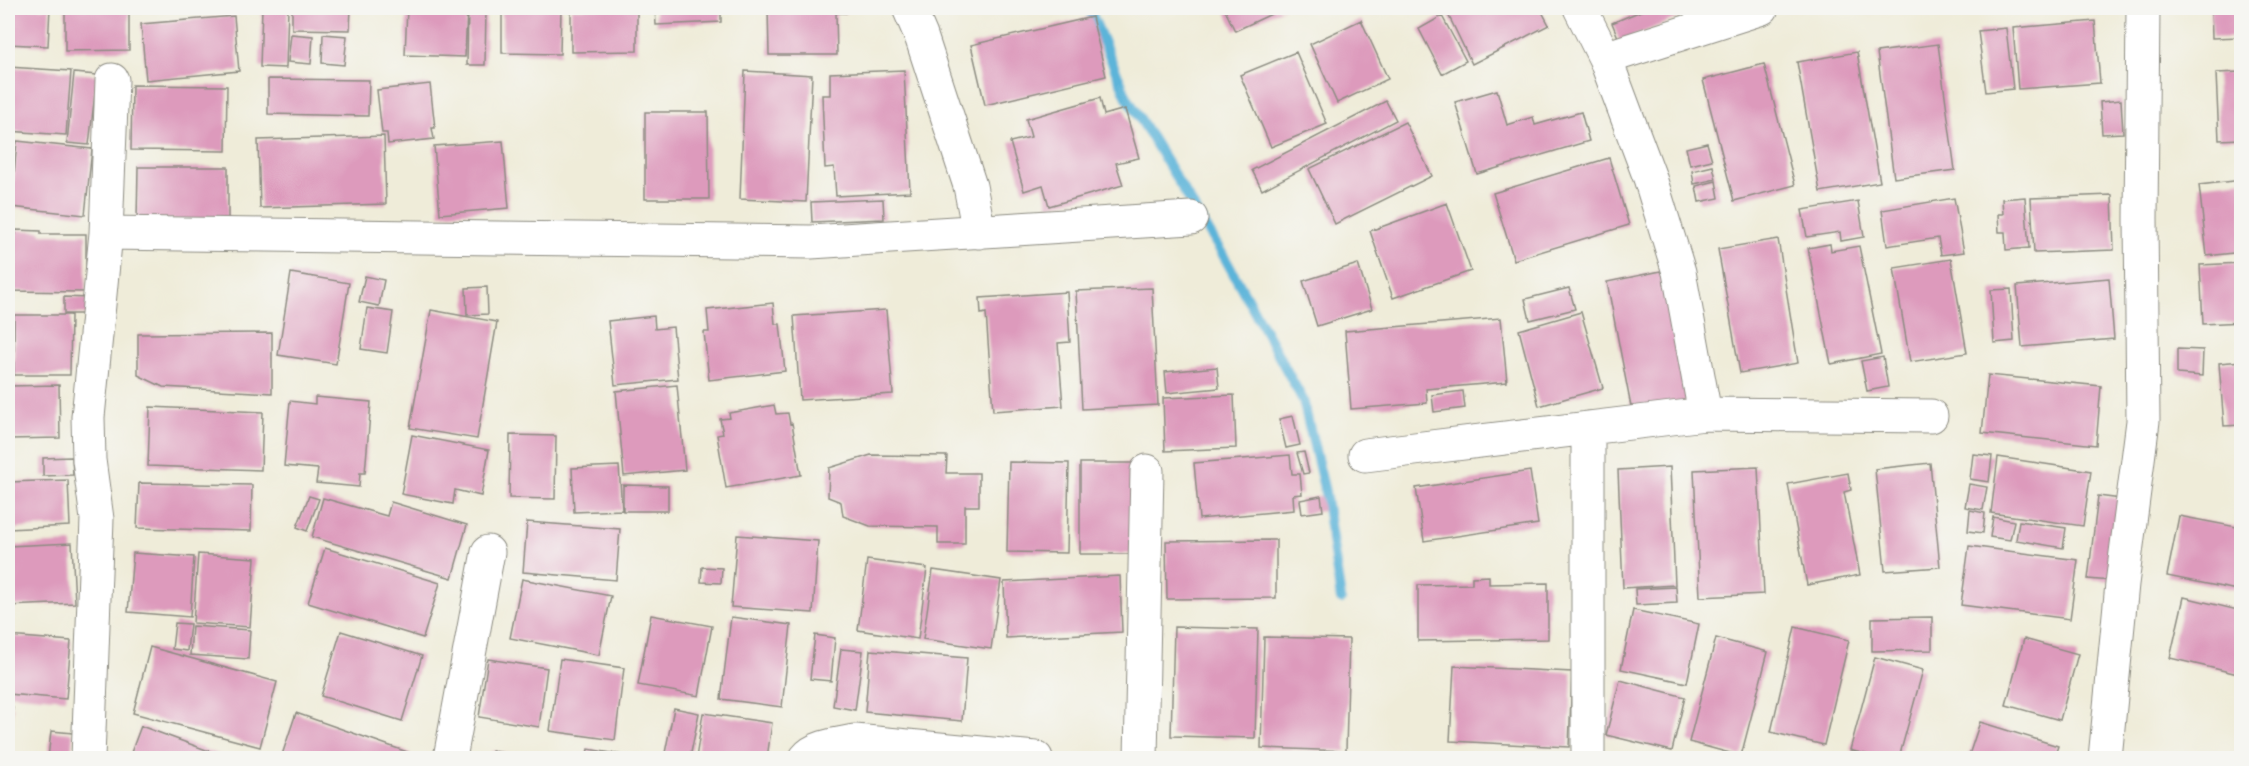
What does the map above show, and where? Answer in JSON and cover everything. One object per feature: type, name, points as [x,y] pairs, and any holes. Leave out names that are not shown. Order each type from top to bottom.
[{"type":"street","points":[[909,8],[921,36],[970,186],[978,232]]},
{"type":"street","points":[[1580,8],[1605,58],[1650,178],[1679,272],[1705,414]]},
{"type":"street","points":[[1605,58],[1762,8]]},
{"type":"street","points":[[2105,759],[2122,584],[2143,421],[2141,218],[2143,8]]},
{"type":"street","points":[[88,759],[97,519],[89,460],[88,417],[106,233],[112,80]]},
{"type":"street","points":[[106,233],[811,242],[1191,218]]},
{"type":"street","points":[[1365,455],[1705,414],[1931,416]]},
{"type":"street","points":[[1587,428],[1588,759]]},
{"type":"street","points":[[1141,759],[1147,471]]},
{"type":"street","points":[[450,759],[488,552]]},
{"type":"street","points":[[806,759],[808,755],[827,747],[855,741],[1036,759]]},
{"type":"building","points":[[8,8],[50,8],[48,46],[8,44]]},
{"type":"building","points":[[65,8],[129,8],[129,50],[65,51]]},
{"type":"building","points":[[150,8],[181,8],[181,9],[150,12]]},
{"type":"building","points":[[262,8],[288,8],[286,68],[260,67]]},
{"type":"building","points":[[292,8],[351,8],[350,30],[292,29]]},
{"type":"building","points":[[407,8],[467,8],[465,57],[405,55]]},
{"type":"building","points":[[468,8],[486,8],[485,65],[467,65]]},
{"type":"building","points":[[502,8],[561,8],[560,54],[502,53]]},
{"type":"building","points":[[571,8],[637,8],[637,51],[571,52]]},
{"type":"building","points":[[655,8],[721,8],[721,22],[656,25]]},
{"type":"building","points":[[768,8],[846,8],[846,13],[836,13],[837,55],[769,55]]},
{"type":"building","points":[[1224,8],[1284,8],[1235,31]]},
{"type":"building","points":[[1445,8],[1540,8],[1549,25],[1472,64]]},
{"type":"building","points":[[1648,8],[1701,8],[1620,42],[1612,23]]},
{"type":"building","points":[[2211,8],[2242,8],[2242,37],[2212,38]]},
{"type":"building","points":[[234,16],[239,71],[146,80],[141,24]]},
{"type":"building","points":[[1442,16],[1466,61],[1442,74],[1419,29]]},
{"type":"building","points":[[1092,17],[1106,76],[985,105],[971,45]]},
{"type":"building","points":[[1361,20],[1388,79],[1337,103],[1310,44]]},
{"type":"building","points":[[2095,21],[2100,83],[2018,89],[2013,28]]},
{"type":"building","points":[[2006,28],[2013,89],[1986,92],[1978,31]]},
{"type":"building","points":[[291,34],[313,36],[311,64],[288,62]]},
{"type":"building","points":[[323,34],[347,36],[344,65],[322,63]]},
{"type":"building","points":[[1938,44],[1955,170],[1894,178],[1877,52]]},
{"type":"building","points":[[1296,52],[1327,124],[1271,147],[1240,75]]},
{"type":"building","points":[[1857,52],[1880,182],[1820,192],[1797,62]]},
{"type":"building","points":[[1764,64],[1795,185],[1734,201],[1703,80]]},
{"type":"building","points":[[8,67],[71,71],[66,135],[8,131]]},
{"type":"building","points":[[904,70],[910,192],[836,196],[834,167],[825,168],[822,95],[830,95],[830,73]]},
{"type":"building","points":[[745,71],[812,75],[806,202],[740,199]]},
{"type":"building","points":[[2242,72],[2242,139],[2219,140],[2216,73]]},
{"type":"building","points":[[74,73],[97,75],[89,145],[67,143]]},
{"type":"building","points":[[268,79],[369,80],[368,116],[268,114]]},
{"type":"building","points":[[430,84],[434,139],[388,144],[387,133],[382,133],[377,90]]},
{"type":"building","points":[[132,85],[227,86],[226,151],[131,150]]},
{"type":"building","points":[[1497,90],[1507,125],[1533,117],[1535,125],[1581,112],[1589,141],[1477,174],[1455,102]]},
{"type":"building","points":[[1100,98],[1104,115],[1125,109],[1139,158],[1116,163],[1123,185],[1049,206],[1043,185],[1024,191],[1010,142],[1031,137],[1026,119]]},
{"type":"building","points":[[2121,100],[2123,133],[2102,134],[2100,102]]},
{"type":"building","points":[[1386,101],[1396,120],[1262,190],[1252,170]]},
{"type":"building","points":[[645,112],[708,112],[709,199],[645,199]]},
{"type":"building","points":[[1405,122],[1432,176],[1335,224],[1309,169]]},
{"type":"building","points":[[384,136],[386,204],[260,208],[258,140]]},
{"type":"building","points":[[17,141],[92,149],[85,215],[11,207]]},
{"type":"building","points":[[503,141],[509,208],[440,214],[434,146]]},
{"type":"building","points":[[1707,143],[1712,160],[1690,165],[1686,148]]},
{"type":"building","points":[[1609,158],[1629,225],[1514,260],[1493,193]]},
{"type":"building","points":[[1713,166],[1716,179],[1694,184],[1692,171]]},
{"type":"building","points":[[138,167],[228,167],[228,220],[137,220]]},
{"type":"building","points":[[2242,180],[2242,252],[2207,256],[2199,185]]},
{"type":"building","points":[[1716,181],[1719,198],[1699,202],[1696,186]]},
{"type":"building","points":[[2112,195],[2114,250],[2034,253],[2031,198]]},
{"type":"building","points":[[2025,197],[2029,248],[2006,250],[2005,232],[1999,232],[1998,214],[2003,214],[2002,199]]},
{"type":"building","points":[[1954,198],[1964,252],[1941,255],[1938,238],[1887,246],[1882,210]]},
{"type":"building","points":[[883,199],[884,219],[812,222],[811,202]]},
{"type":"building","points":[[1858,201],[1864,237],[1841,241],[1840,232],[1807,237],[1802,210]]},
{"type":"building","points":[[1447,203],[1471,271],[1393,298],[1370,231]]},
{"type":"building","points":[[15,230],[41,231],[41,234],[86,234],[86,292],[8,291],[8,234],[16,234]]},
{"type":"building","points":[[1778,239],[1798,363],[1740,373],[1718,249]]},
{"type":"building","points":[[1830,244],[1831,251],[1859,246],[1881,354],[1831,364],[1808,248]]},
{"type":"building","points":[[1951,259],[1967,353],[1910,362],[1894,268]]},
{"type":"building","points":[[2242,263],[2242,322],[2203,324],[2200,265]]},
{"type":"building","points":[[1358,264],[1372,309],[1317,326],[1303,281]]},
{"type":"building","points":[[1666,270],[1691,401],[1632,412],[1607,282]]},
{"type":"building","points":[[291,273],[349,283],[336,364],[278,355]]},
{"type":"building","points":[[365,276],[384,280],[379,306],[359,302]]},
{"type":"building","points":[[2109,278],[2114,339],[2022,347],[2017,286]]},
{"type":"building","points":[[487,287],[488,314],[467,315],[466,288]]},
{"type":"building","points":[[1152,288],[1158,405],[1082,409],[1076,291]]},
{"type":"building","points":[[1569,288],[1575,309],[1530,320],[1525,299]]},
{"type":"building","points":[[2011,289],[2014,341],[1994,343],[1991,290]]},
{"type":"building","points":[[1067,292],[1070,342],[1058,343],[1063,406],[993,411],[986,313],[981,314],[980,298]]},
{"type":"building","points":[[64,297],[88,298],[88,314],[64,314]]},
{"type":"building","points":[[773,303],[775,324],[780,324],[785,371],[709,380],[704,332],[709,332],[707,310]]},
{"type":"building","points":[[367,308],[393,312],[387,353],[361,349]]},
{"type":"building","points":[[431,310],[497,322],[477,439],[410,428]]},
{"type":"building","points":[[886,310],[893,394],[800,400],[794,316]]},
{"type":"building","points":[[1581,312],[1603,388],[1539,406],[1519,330]]},
{"type":"building","points":[[14,315],[71,315],[70,375],[14,375]]},
{"type":"building","points":[[654,316],[655,329],[673,327],[678,379],[615,385],[608,321]]},
{"type":"building","points":[[1501,318],[1507,382],[1426,389],[1427,403],[1351,409],[1345,331]]},
{"type":"building","points":[[272,333],[272,393],[163,387],[138,375],[138,334]]},
{"type":"building","points":[[2177,349],[2203,350],[2202,376],[2177,374]]},
{"type":"building","points":[[1883,357],[1888,387],[1867,391],[1861,361]]},
{"type":"building","points":[[2242,361],[2242,425],[2224,426],[2219,363]]},
{"type":"building","points":[[1217,367],[1219,388],[1167,393],[1165,372]]},
{"type":"building","points":[[1988,375],[2101,386],[2096,445],[1982,433]]},
{"type":"building","points":[[59,385],[60,438],[8,439],[8,386]]},
{"type":"building","points":[[677,385],[685,470],[624,476],[616,391]]},
{"type":"building","points":[[1463,391],[1465,408],[1434,412],[1432,395]]},
{"type":"building","points":[[1234,395],[1236,448],[1165,451],[1163,398]]},
{"type":"building","points":[[315,397],[371,402],[365,473],[360,473],[359,487],[316,483],[318,469],[284,466],[290,401],[315,404]]},
{"type":"building","points":[[774,405],[776,414],[788,413],[790,424],[792,423],[801,475],[726,488],[717,435],[723,434],[720,419],[730,418],[729,413]]},
{"type":"building","points":[[150,407],[263,412],[261,470],[148,466]]},
{"type":"building","points":[[1293,416],[1300,445],[1286,448],[1279,419]]},
{"type":"building","points":[[412,435],[489,450],[481,496],[455,490],[453,504],[401,494]]},
{"type":"building","points":[[510,435],[556,436],[555,499],[509,498]]},
{"type":"building","points":[[1304,452],[1309,473],[1303,474],[1297,453]]},
{"type":"building","points":[[1973,454],[1992,456],[1989,482],[1970,479]]},
{"type":"building","points":[[871,455],[947,456],[946,473],[979,473],[979,506],[965,506],[965,544],[938,544],[938,527],[870,526],[843,516],[841,502],[828,497],[829,468]]},
{"type":"building","points":[[1290,455],[1292,474],[1300,474],[1302,494],[1293,495],[1294,510],[1199,519],[1194,463]]},
{"type":"building","points":[[72,457],[73,475],[43,476],[43,458]]},
{"type":"building","points":[[1998,457],[2091,471],[2083,526],[1991,513]]},
{"type":"building","points":[[1009,462],[1069,463],[1067,553],[1007,552]]},
{"type":"building","points":[[1080,463],[1138,463],[1138,554],[1080,554]]},
{"type":"building","points":[[1930,463],[1940,567],[1885,571],[1875,469]]},
{"type":"building","points":[[619,466],[622,510],[574,512],[572,468]]},
{"type":"building","points":[[1670,467],[1675,585],[1623,588],[1618,470]]},
{"type":"building","points":[[1758,467],[1764,594],[1700,597],[1694,470]]},
{"type":"building","points":[[1530,471],[1538,524],[1424,541],[1416,488]]},
{"type":"building","points":[[1848,473],[1851,490],[1844,492],[1860,575],[1807,585],[1788,484]]},
{"type":"building","points":[[68,480],[70,526],[8,529],[8,482]]},
{"type":"building","points":[[139,483],[252,485],[251,531],[137,528]]},
{"type":"building","points":[[1969,484],[1987,487],[1983,510],[1965,507]]},
{"type":"building","points":[[623,485],[668,486],[668,511],[623,511]]},
{"type":"building","points":[[309,496],[319,499],[307,531],[297,527]]},
{"type":"building","points":[[1321,496],[1323,511],[1302,514],[1300,500]]},
{"type":"building","points":[[2098,496],[2121,499],[2111,581],[2088,579]]},
{"type":"building","points":[[323,498],[387,516],[391,502],[467,525],[452,578],[312,537]]},
{"type":"building","points":[[1970,510],[1985,513],[1983,533],[1968,531]]},
{"type":"building","points":[[2179,516],[2242,528],[2242,591],[2167,576]]},
{"type":"building","points":[[1993,517],[2014,521],[2010,540],[1990,537]]},
{"type":"building","points":[[2019,521],[2066,528],[2063,548],[2016,540]]},
{"type":"building","points":[[527,522],[620,529],[616,580],[523,572]]},
{"type":"building","points":[[737,535],[818,541],[813,613],[731,607]]},
{"type":"building","points":[[1276,540],[1276,598],[1167,599],[1166,541]]},
{"type":"building","points":[[72,543],[75,603],[8,606],[8,546]]},
{"type":"building","points":[[1969,546],[2078,560],[2070,619],[1961,605]]},
{"type":"building","points":[[325,548],[440,583],[423,638],[308,603]]},
{"type":"building","points":[[133,553],[194,557],[190,617],[128,612]]},
{"type":"building","points":[[198,554],[255,558],[250,627],[193,623]]},
{"type":"building","points":[[867,560],[927,568],[918,639],[858,630]]},
{"type":"building","points":[[702,567],[722,568],[721,583],[701,582]]},
{"type":"building","points":[[933,570],[1001,580],[991,649],[923,639]]},
{"type":"building","points":[[1120,576],[1122,632],[1006,638],[1004,582]]},
{"type":"building","points":[[1489,576],[1489,584],[1548,583],[1548,639],[1418,641],[1418,585],[1472,584],[1472,577]]},
{"type":"building","points":[[522,579],[611,596],[599,655],[510,638]]},
{"type":"building","points":[[1676,587],[1677,603],[1636,605],[1635,589]]},
{"type":"building","points":[[2184,597],[2242,611],[2242,675],[2170,658]]},
{"type":"building","points":[[1633,610],[1699,624],[1687,683],[1621,669]]},
{"type":"building","points":[[651,615],[712,626],[699,696],[638,685]]},
{"type":"building","points":[[731,617],[791,625],[782,707],[721,699]]},
{"type":"building","points":[[1932,617],[1932,650],[1872,651],[1872,618]]},
{"type":"building","points":[[175,623],[190,624],[187,651],[172,649]]},
{"type":"building","points":[[192,626],[250,630],[248,659],[190,655]]},
{"type":"building","points":[[1174,627],[1258,629],[1255,738],[1171,736]]},
{"type":"building","points":[[1795,627],[1849,640],[1824,745],[1771,732]]},
{"type":"building","points":[[341,631],[422,656],[402,721],[321,696]]},
{"type":"building","points":[[815,635],[835,638],[831,681],[810,679]]},
{"type":"building","points":[[8,636],[71,641],[66,699],[8,694]]},
{"type":"building","points":[[1264,637],[1349,639],[1346,751],[1261,748]]},
{"type":"building","points":[[1716,638],[1768,652],[1741,756],[1689,742]]},
{"type":"building","points":[[2024,639],[2078,654],[2060,720],[2006,705]]},
{"type":"building","points":[[150,647],[277,682],[260,747],[133,713]]},
{"type":"building","points":[[841,649],[863,651],[855,710],[833,706]]},
{"type":"building","points":[[870,650],[967,658],[962,721],[865,712]]},
{"type":"building","points":[[1875,657],[1923,670],[1899,758],[1880,758],[1850,750]]},
{"type":"building","points":[[488,659],[547,668],[539,727],[479,717]]},
{"type":"building","points":[[560,659],[624,668],[615,740],[550,731]]},
{"type":"building","points":[[1454,666],[1572,672],[1569,747],[1450,741]]},
{"type":"building","points":[[1620,680],[1685,697],[1672,751],[1606,735]]},
{"type":"building","points":[[8,707],[13,707],[9,735],[8,735]]},
{"type":"building","points":[[674,708],[699,713],[690,758],[664,758]]},
{"type":"building","points":[[296,713],[410,753],[408,758],[281,758]]},
{"type":"building","points":[[703,713],[772,723],[767,758],[696,758]]},
{"type":"building","points":[[1980,722],[2058,746],[2054,758],[1968,758]]},
{"type":"building","points":[[141,726],[228,758],[129,758]]},
{"type":"building","points":[[51,731],[73,733],[71,758],[48,758]]},
{"type":"building","points":[[588,749],[634,757],[634,758],[586,758]]},
{"type":"building","points":[[492,751],[529,757],[529,758],[490,758]]},
{"type":"waterway","points":[[1089,8],[1127,97],[1226,260],[1303,400],[1325,492],[1341,599]]}]
